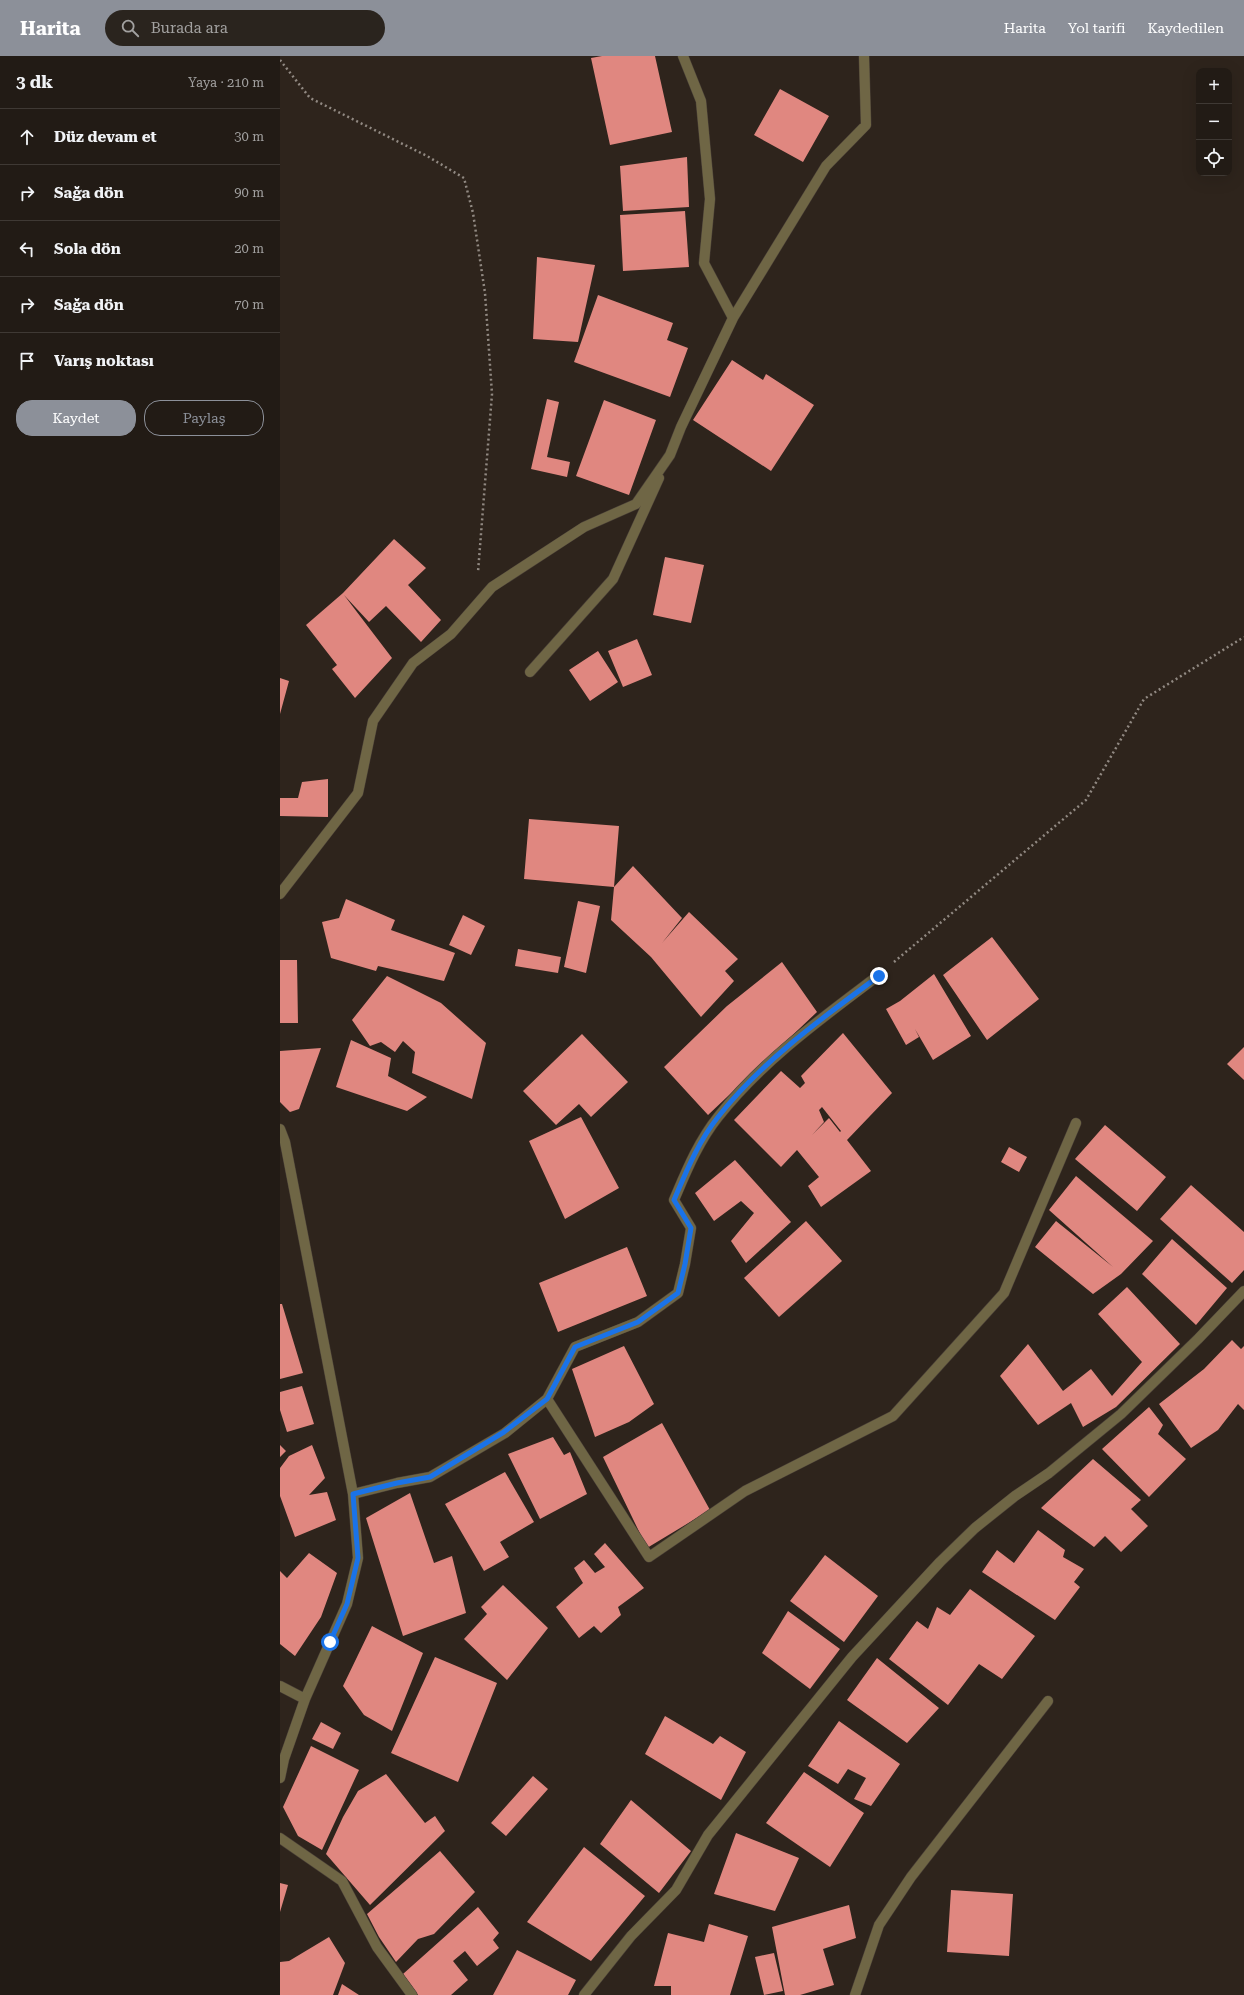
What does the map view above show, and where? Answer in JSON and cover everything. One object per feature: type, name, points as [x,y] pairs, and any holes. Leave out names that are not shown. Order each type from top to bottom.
[{"type":"street","points":[[684,56],[701,101],[710,199],[704,263],[733,318]]},
{"type":"street","points":[[530,672],[613,579],[670,455],[680,427],[733,318],[826,166],[866,125],[864,56]]},
{"type":"street","points":[[280,894],[358,793],[373,722],[413,662],[451,634],[492,587],[584,527],[636,504],[670,455]]},
{"type":"street","points":[[353,1494],[397,1483],[430,1477],[504,1432],[547,1399],[575,1347],[638,1322],[678,1293],[691,1228],[674,1200],[692,1158],[717,1118],[750,1082],[797,1038],[879,976]]},
{"type":"street","points":[[547,1399],[649,1557],[745,1491],[893,1416],[1004,1293],[1076,1123]]},
{"type":"street","points":[[280,1129],[286,1142],[353,1494],[358,1558],[347,1604],[305,1699],[284,1759],[280,1778]]},
{"type":"street","points":[[584,1995],[631,1936],[676,1890],[708,1835],[852,1657],[940,1562],[975,1528],[1015,1496],[1049,1473],[1121,1414],[1244,1291]]},
{"type":"street","points":[[280,1686],[305,1699]]},
{"type":"street","points":[[855,1995],[879,1925],[911,1877],[1048,1701]]},
{"type":"street","points":[[280,1838],[342,1881],[377,1947],[412,1995]]},
{"type":"path","points":[[280,60],[310,98],[427,156],[464,178],[473,214],[485,293],[492,394],[475,606]]},
{"type":"path","points":[[879,976],[1086,800],[1144,699],[1244,637]]},
{"type":"building","points":[[602,56],[655,56],[672,132],[610,145],[591,58]]},
{"type":"building","points":[[780,89],[829,116],[803,162],[754,135]]},
{"type":"building","points":[[687,157],[689,207],[623,211],[620,166]]},
{"type":"building","points":[[685,211],[689,267],[623,271],[620,215]]},
{"type":"building","points":[[537,257],[595,265],[578,342],[533,339]]},
{"type":"building","points":[[598,295],[673,323],[667,340],[688,348],[670,397],[574,362]]},
{"type":"building","points":[[732,360],[763,380],[766,374],[814,405],[771,471],[693,420]]},
{"type":"building","points":[[547,399],[559,402],[547,457],[570,462],[567,477],[531,469]]},
{"type":"building","points":[[604,400],[656,420],[629,495],[576,476]]},
{"type":"building","points":[[394,539],[426,568],[408,585],[441,620],[421,642],[386,606],[369,622],[344,595],[392,658],[355,698],[332,669],[337,665],[306,625],[343,593]]},
{"type":"building","points":[[665,557],[704,565],[691,623],[653,615]]},
{"type":"building","points":[[637,639],[652,675],[623,687],[608,651]]},
{"type":"building","points":[[598,651],[618,682],[590,701],[569,670]]},
{"type":"building","points":[[280,678],[289,681],[280,714]]},
{"type":"building","points":[[328,779],[328,817],[280,816],[280,798],[298,798],[302,782]]},
{"type":"building","points":[[529,819],[619,826],[614,887],[524,879]]},
{"type":"building","points":[[633,866],[682,918],[662,943],[689,912],[738,959],[725,971],[734,981],[701,1017],[651,957],[611,920],[614,887]]},
{"type":"building","points":[[346,899],[395,920],[391,930],[455,953],[444,981],[378,966],[376,971],[331,958],[322,922],[339,918]]},
{"type":"building","points":[[578,901],[600,906],[586,973],[564,967]]},
{"type":"building","points":[[463,915],[485,926],[471,955],[449,945]]},
{"type":"building","points":[[992,937],[1039,999],[987,1040],[943,975]]},
{"type":"building","points":[[518,949],[561,957],[558,973],[515,966]]},
{"type":"building","points":[[280,960],[297,960],[298,1023],[280,1023]]},
{"type":"building","points":[[782,962],[817,1012],[708,1115],[664,1067],[727,1006]]},
{"type":"building","points":[[934,974],[971,1036],[933,1060],[915,1029],[919,1037],[906,1045],[886,1009],[900,1001]]},
{"type":"building","points":[[387,976],[441,1003],[486,1043],[472,1099],[412,1073],[415,1052],[403,1041],[395,1052],[381,1042],[370,1046],[352,1020]]},
{"type":"building","points":[[843,1033],[892,1093],[847,1140],[871,1171],[821,1207],[808,1186],[819,1177],[797,1150],[781,1167],[734,1120],[781,1071],[800,1088],[805,1083],[801,1076]],"holes":[[[822,1107],[841,1131],[840,1132],[829,1118],[812,1135],[824,1122],[819,1110]]]},
{"type":"building","points":[[582,1034],[628,1082],[591,1117],[579,1104],[556,1125],[523,1091]]},
{"type":"building","points":[[351,1040],[391,1058],[388,1076],[427,1097],[407,1111],[336,1087]]},
{"type":"building","points":[[1244,1047],[1244,1080],[1227,1064]]},
{"type":"building","points":[[321,1048],[299,1109],[290,1112],[280,1102],[280,1051]]},
{"type":"building","points":[[581,1117],[619,1188],[565,1219],[529,1141]]},
{"type":"building","points":[[1105,1125],[1166,1177],[1137,1211],[1075,1159]]},
{"type":"building","points":[[1009,1147],[1027,1157],[1019,1172],[1001,1162]]},
{"type":"building","points":[[735,1160],[791,1222],[746,1263],[731,1241],[754,1213],[741,1201],[714,1221],[695,1193]]},
{"type":"building","points":[[1076,1176],[1153,1241],[1121,1274],[1093,1294],[1035,1247],[1056,1221],[1113,1267],[1049,1210]]},
{"type":"building","points":[[1191,1185],[1244,1232],[1244,1270],[1232,1283],[1160,1219]]},
{"type":"building","points":[[806,1221],[842,1261],[779,1317],[744,1278]]},
{"type":"building","points":[[1172,1239],[1227,1288],[1196,1325],[1142,1274]]},
{"type":"building","points":[[627,1247],[647,1296],[558,1332],[539,1283]]},
{"type":"building","points":[[1127,1287],[1180,1344],[1116,1407],[1083,1427],[1071,1403],[1038,1425],[1000,1376],[1028,1344],[1063,1391],[1091,1369],[1112,1396],[1142,1362],[1098,1314]]},
{"type":"building","points":[[280,1304],[282,1304],[303,1373],[280,1379]]},
{"type":"building","points":[[1232,1340],[1241,1349],[1244,1346],[1244,1410],[1238,1404],[1218,1430],[1191,1448],[1159,1404],[1204,1369]]},
{"type":"building","points":[[624,1346],[654,1404],[629,1422],[595,1437],[572,1369]]},
{"type":"building","points":[[302,1386],[314,1424],[287,1432],[280,1410],[280,1392]]},
{"type":"building","points":[[1149,1407],[1163,1425],[1158,1434],[1186,1459],[1149,1497],[1102,1449]]},
{"type":"building","points":[[662,1423],[710,1510],[647,1548],[603,1457]]},
{"type":"building","points":[[553,1437],[564,1455],[570,1452],[587,1494],[540,1519],[508,1454]]},
{"type":"building","points":[[280,1445],[286,1451],[280,1457]]},
{"type":"building","points":[[312,1445],[325,1478],[309,1495],[327,1492],[336,1520],[295,1537],[280,1496],[280,1468],[289,1456]]},
{"type":"building","points":[[1093,1459],[1141,1500],[1131,1509],[1148,1526],[1121,1552],[1105,1536],[1094,1547],[1041,1508]]},
{"type":"building","points":[[505,1472],[534,1522],[500,1542],[509,1557],[484,1571],[445,1504]]},
{"type":"building","points":[[410,1493],[434,1563],[452,1556],[466,1613],[403,1636],[366,1518]]},
{"type":"building","points":[[1038,1530],[1065,1550],[1063,1557],[1084,1569],[1074,1582],[1080,1587],[1055,1620],[982,1572],[997,1550],[1014,1563]]},
{"type":"building","points":[[605,1543],[644,1588],[618,1607],[621,1615],[601,1633],[594,1626],[579,1638],[556,1607],[583,1583],[574,1568],[584,1560],[595,1573],[605,1567],[594,1554]]},
{"type":"building","points":[[309,1553],[337,1573],[321,1617],[295,1656],[280,1644],[280,1571],[287,1578]]},
{"type":"building","points":[[825,1555],[878,1596],[844,1642],[790,1601]]},
{"type":"building","points":[[503,1585],[548,1628],[507,1680],[464,1639],[487,1614],[481,1607]]},
{"type":"building","points":[[970,1589],[1035,1636],[1002,1679],[979,1664],[948,1705],[889,1659],[917,1621],[928,1629],[937,1607],[950,1615]]},
{"type":"building","points":[[788,1611],[840,1649],[810,1689],[762,1653]]},
{"type":"building","points":[[372,1626],[423,1653],[392,1731],[364,1715],[343,1686]]},
{"type":"building","points":[[435,1657],[497,1683],[458,1782],[391,1753]]},
{"type":"building","points":[[877,1658],[939,1708],[907,1743],[847,1700]]},
{"type":"building","points":[[665,1716],[713,1744],[720,1736],[746,1752],[721,1800],[645,1754]]},
{"type":"building","points":[[839,1721],[900,1764],[871,1806],[854,1799],[866,1778],[848,1769],[838,1784],[808,1766]]},
{"type":"building","points":[[321,1722],[341,1733],[333,1749],[312,1739]]},
{"type":"building","points":[[311,1746],[359,1770],[322,1850],[298,1836],[283,1807]]},
{"type":"building","points":[[804,1772],[864,1813],[830,1867],[766,1823]]},
{"type":"building","points":[[386,1774],[425,1823],[435,1816],[445,1831],[370,1905],[326,1854],[343,1817],[358,1791]]},
{"type":"building","points":[[533,1776],[548,1789],[506,1836],[491,1823]]},
{"type":"building","points":[[631,1800],[691,1851],[659,1893],[600,1844]]},
{"type":"building","points":[[736,1833],[799,1858],[775,1911],[714,1894]]},
{"type":"building","points":[[584,1847],[645,1896],[591,1961],[527,1922]]},
{"type":"building","points":[[440,1851],[475,1892],[434,1934],[418,1939],[396,1962],[379,1937],[367,1914]]},
{"type":"building","points":[[280,1883],[288,1885],[280,1912]]},
{"type":"building","points":[[951,1890],[1013,1894],[1009,1956],[947,1952]]},
{"type":"building","points":[[849,1905],[856,1938],[823,1949],[834,1985],[800,1995],[785,1995],[772,1927]]},
{"type":"building","points":[[478,1907],[499,1933],[493,1940],[499,1948],[477,1966],[465,1951],[453,1961],[468,1980],[451,1995],[418,1995],[403,1974]]},
{"type":"building","points":[[709,1924],[748,1936],[730,1995],[671,1995],[671,1986],[654,1986],[668,1933],[704,1942]]},
{"type":"building","points":[[329,1937],[345,1963],[333,1995],[280,1995],[280,1962],[289,1961]]},
{"type":"building","points":[[517,1950],[576,1980],[568,1995],[493,1995]]},
{"type":"building","points":[[774,1953],[783,1991],[764,1995],[755,1957]]},
{"type":"building","points":[[342,1984],[359,1995],[338,1995]]},
{"type":"route","points":[[330,1642],[347,1604],[358,1558],[353,1494],[397,1483],[430,1477],[504,1432],[547,1399],[575,1347],[638,1322],[678,1293],[691,1228],[674,1200],[692,1158],[717,1118],[750,1082],[797,1038],[879,976]]}]
